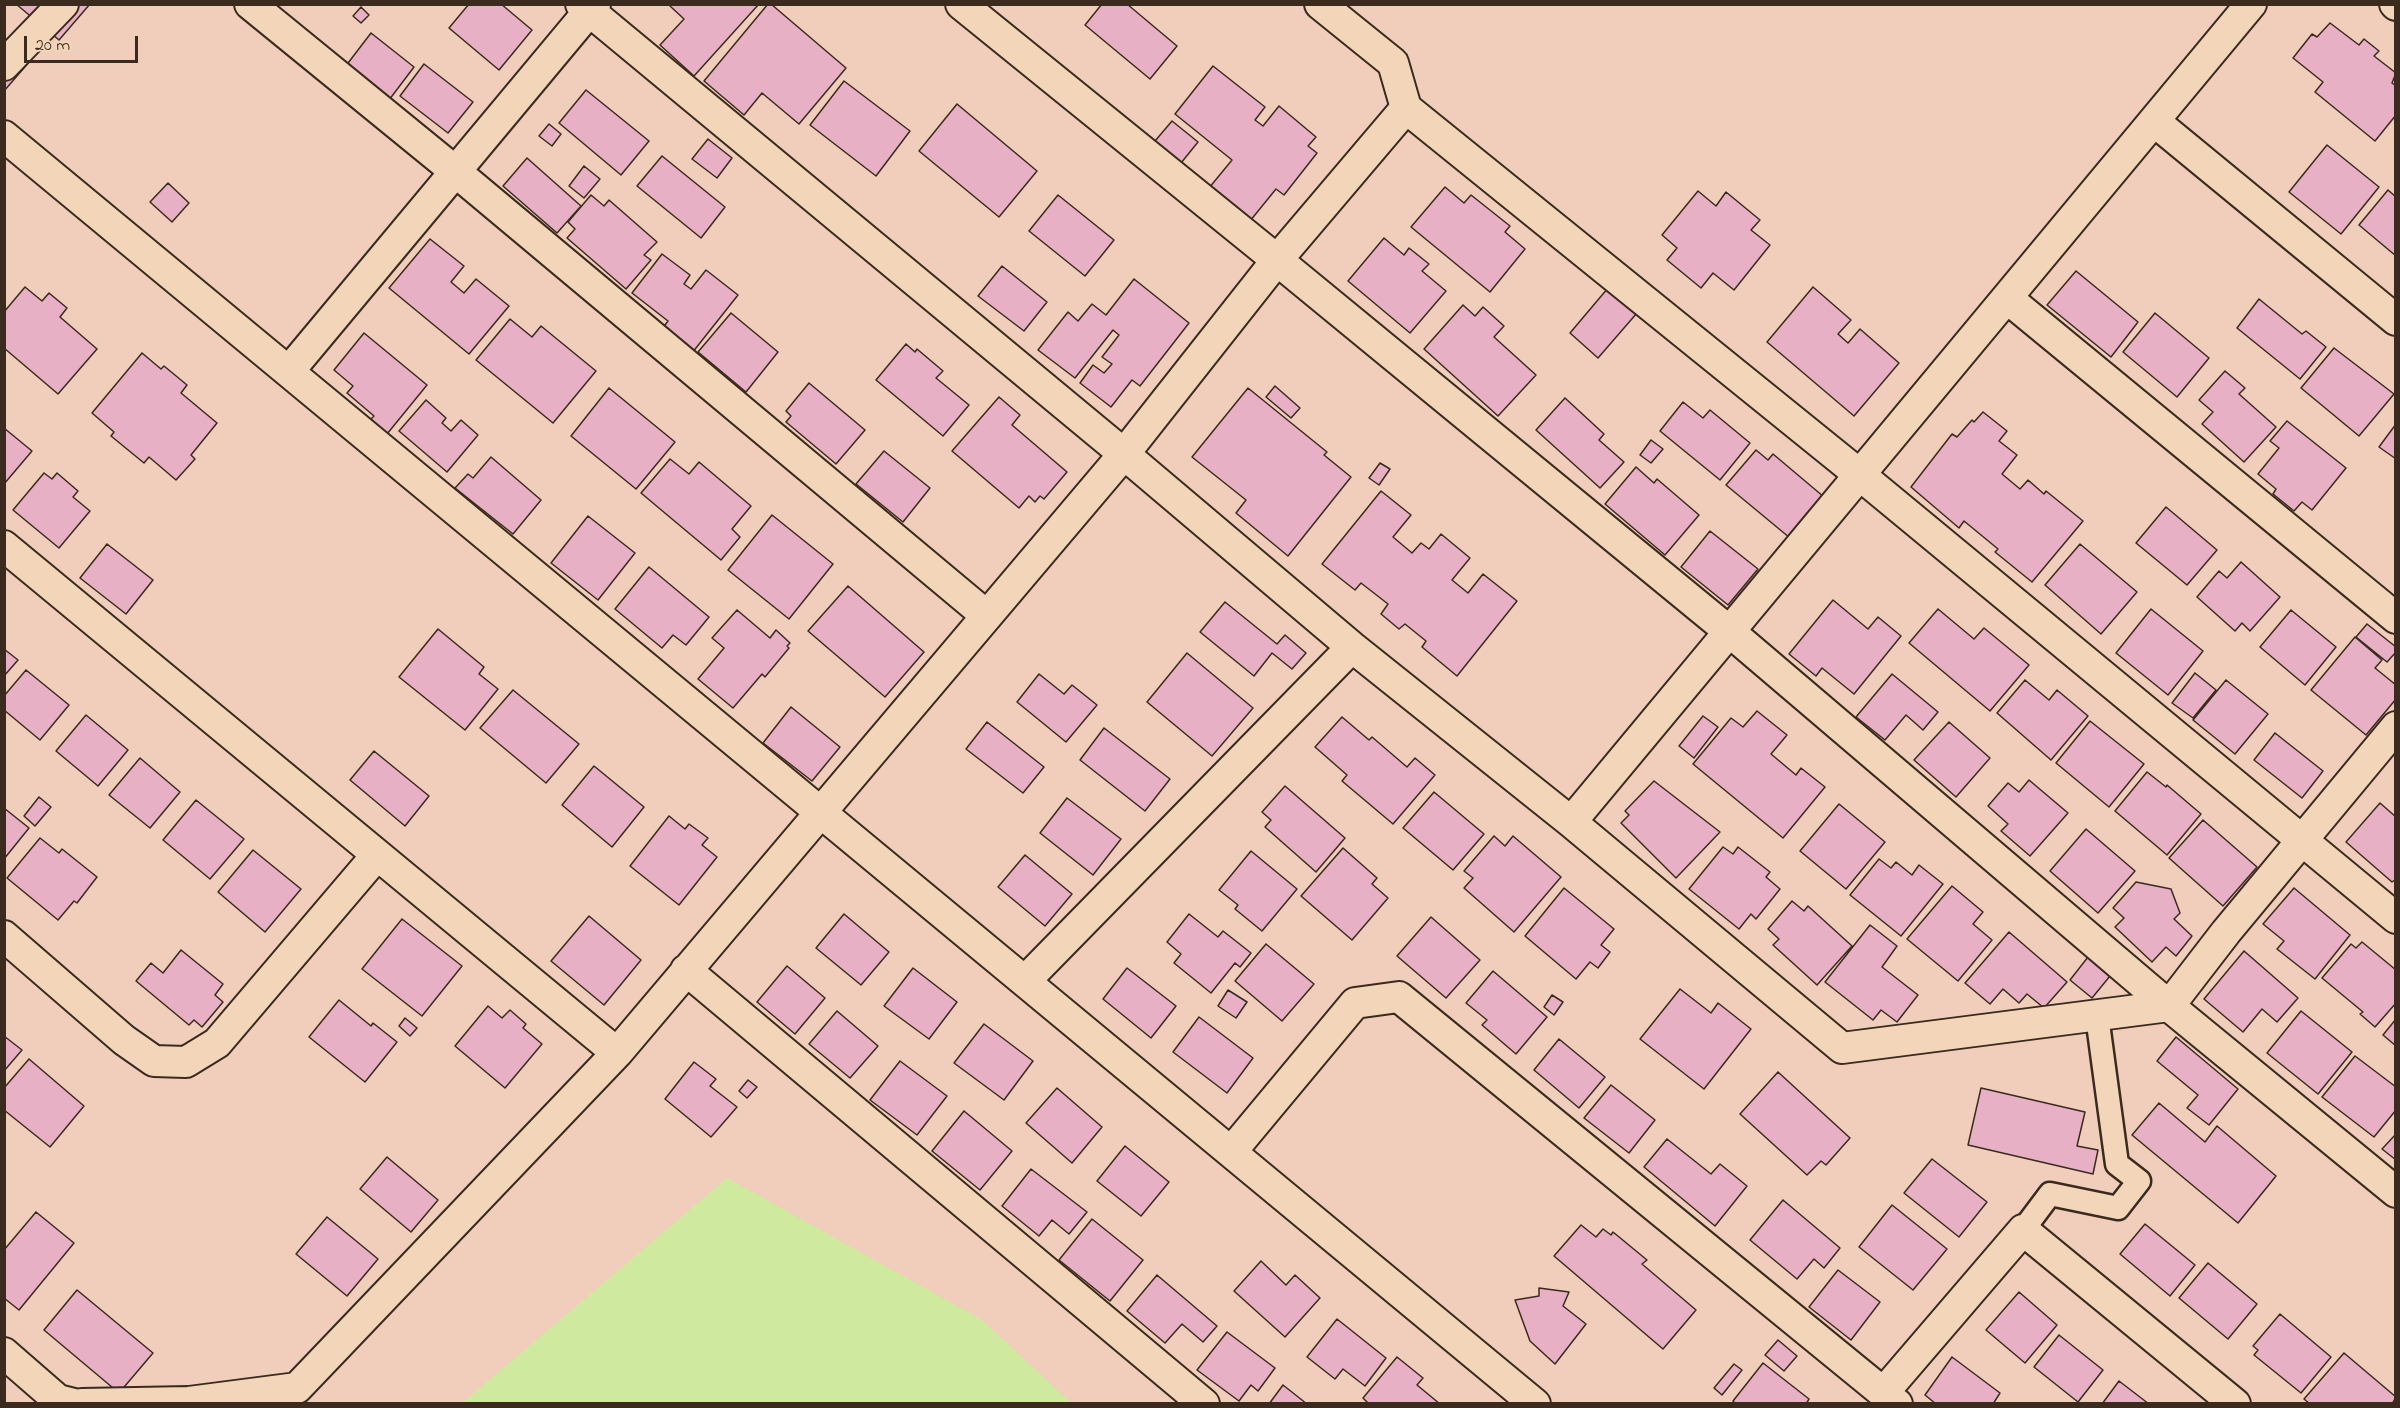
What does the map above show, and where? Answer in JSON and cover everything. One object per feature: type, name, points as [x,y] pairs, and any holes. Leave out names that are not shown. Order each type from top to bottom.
[{"type":"street","points":[[4,65],[63,4]]},
{"type":"street","points":[[250,4],[456,172],[987,616]]},
{"type":"street","points":[[961,4],[1730,632],[2169,1006],[2396,1192]]},
{"type":"street","points":[[1320,4],[1393,63],[1406,108],[1860,475],[2396,918]]},
{"type":"street","points":[[1571,822],[2251,4]]},
{"type":"street","points":[[289,371],[456,172],[589,7],[1352,647],[1571,822],[1842,1048],[2169,1006],[2226,932],[2396,727]]},
{"type":"street","points":[[82,1404],[189,1402],[297,1388],[617,1053],[1124,454],[1277,260],[1406,108]]},
{"type":"street","points":[[2154,121],[2396,320]]},
{"type":"street","points":[[4,136],[1231,1152],[1521,1399]]},
{"type":"street","points":[[2007,298],[2396,618]]},
{"type":"street","points":[[4,546],[617,1053]]},
{"type":"street","points":[[1025,981],[1352,647]]},
{"type":"street","points":[[4,936],[124,1040],[154,1061],[186,1062],[217,1043],[377,855]]},
{"type":"street","points":[[686,970],[1203,1404]]},
{"type":"street","points":[[1231,1152],[1355,1003],[1399,997],[1890,1398],[2050,1194],[2118,1208],[2139,1181],[2116,1164],[2097,1016]]},
{"type":"street","points":[[2023,1230],[2235,1404]]},
{"type":"street","points":[[4,1353],[58,1400],[74,1404]]},
{"type":"green space","points":[[727,1178],[982,1320],[1071,1403],[462,1403]]},
{"type":"building","points":[[16,4],[90,4],[59,40]]},
{"type":"building","points":[[469,4],[501,4],[532,30],[499,70],[449,28]]},
{"type":"building","points":[[672,4],[759,4],[694,76],[660,45],[684,19],[670,6]]},
{"type":"building","points":[[768,4],[771,4],[846,68],[799,124],[762,93],[744,115],[704,81]]},
{"type":"building","points":[[1102,4],[1127,4],[1177,46],[1150,79],[1085,25]]},
{"type":"building","points":[[361,7],[369,15],[361,23],[353,16]]},
{"type":"building","points":[[2330,23],[2359,45],[2364,39],[2379,51],[2374,56],[2396,73],[2392,83],[2396,86],[2396,115],[2375,141],[2315,92],[2323,82],[2293,58],[2312,34],[2317,37]]},
{"type":"building","points":[[371,33],[414,67],[389,100],[345,67]]},
{"type":"building","points":[[4,40],[30,61],[4,91]]},
{"type":"building","points":[[424,64],[473,102],[448,133],[400,96]]},
{"type":"building","points":[[1213,66],[1265,107],[1255,120],[1263,126],[1279,106],[1316,137],[1308,146],[1317,153],[1284,195],[1276,189],[1250,221],[1209,188],[1232,160],[1175,114]]},
{"type":"building","points":[[844,81],[910,131],[876,176],[810,125]]},
{"type":"building","points":[[586,90],[649,141],[621,175],[559,123]]},
{"type":"building","points":[[957,104],[1037,171],[999,217],[919,151]]},
{"type":"building","points":[[1172,121],[1198,142],[1181,163],[1155,141]]},
{"type":"building","points":[[549,124],[561,134],[552,146],[539,136]]},
{"type":"building","points":[[708,139],[732,158],[717,178],[692,159]]},
{"type":"building","points":[[2327,145],[2379,187],[2341,234],[2289,192]]},
{"type":"building","points":[[662,156],[725,207],[701,238],[637,186]]},
{"type":"building","points":[[527,158],[581,206],[557,233],[503,186]]},
{"type":"building","points":[[584,166],[600,179],[584,198],[569,186]]},
{"type":"building","points":[[168,183],[189,203],[172,222],[150,202]]},
{"type":"building","points":[[1445,187],[1464,203],[1471,195],[1510,226],[1505,232],[1525,249],[1490,292],[1411,227]]},
{"type":"building","points":[[2388,190],[2396,197],[2396,256],[2359,225]]},
{"type":"building","points":[[1698,191],[1716,206],[1726,192],[1760,220],[1751,230],[1770,245],[1734,290],[1713,273],[1701,288],[1667,260],[1677,248],[1662,235]]},
{"type":"building","points":[[591,195],[604,206],[609,200],[657,242],[644,255],[651,260],[626,289],[567,238],[575,229],[568,222]]},
{"type":"building","points":[[1058,195],[1114,240],[1085,276],[1029,231]]},
{"type":"building","points":[[1384,238],[1404,255],[1409,248],[1429,264],[1422,271],[1446,291],[1410,333],[1348,281]]},
{"type":"building","points":[[430,239],[464,266],[451,282],[464,293],[476,279],[509,306],[469,354],[389,288]]},
{"type":"building","points":[[662,254],[690,275],[684,284],[691,289],[706,270],[738,295],[692,353],[662,329],[668,321],[632,293]]},
{"type":"building","points":[[1002,266],[1047,302],[1024,331],[978,296]]},
{"type":"building","points":[[2076,271],[2138,322],[2111,357],[2047,305]]},
{"type":"building","points":[[1134,279],[1189,323],[1140,386],[1132,380],[1111,407],[1080,383],[1093,365],[1104,373],[1112,364],[1102,357],[1119,335],[1113,330],[1075,378],[1038,350],[1068,312],[1078,321],[1092,304],[1106,315]]},
{"type":"building","points":[[25,287],[42,301],[49,293],[67,308],[60,317],[97,349],[58,394],[4,348],[4,312]]},
{"type":"building","points":[[1813,287],[1851,320],[1838,334],[1848,343],[1860,329],[1899,363],[1854,416],[1767,342]]},
{"type":"building","points":[[1608,288],[1637,313],[1598,358],[1570,333]]},
{"type":"building","points":[[2259,299],[2302,334],[2306,331],[2326,347],[2300,379],[2237,328]]},
{"type":"building","points":[[1463,305],[1475,316],[1483,307],[1504,326],[1494,337],[1536,375],[1498,416],[1424,349]]},
{"type":"building","points":[[731,313],[778,352],[746,392],[698,352]]},
{"type":"building","points":[[2155,313],[2209,358],[2177,397],[2123,352]]},
{"type":"building","points":[[510,319],[532,337],[541,326],[596,371],[553,423],[476,360]]},
{"type":"building","points":[[364,333],[427,385],[387,434],[370,420],[374,416],[347,393],[353,386],[334,370]]},
{"type":"building","points":[[906,344],[915,352],[917,349],[943,371],[936,378],[969,405],[943,436],[876,380]]},
{"type":"building","points":[[2334,348],[2394,394],[2359,436],[2301,388]]},
{"type":"building","points":[[142,353],[161,369],[164,366],[187,385],[181,393],[217,423],[191,455],[195,459],[176,480],[149,457],[144,463],[111,436],[114,432],[92,413]]},
{"type":"building","points":[[2225,371],[2245,388],[2239,394],[2276,427],[2244,462],[2202,424],[2213,412],[2199,400]]},
{"type":"building","points":[[809,383],[865,430],[836,464],[786,422],[791,416],[786,411]]},
{"type":"building","points":[[1275,386],[1300,408],[1291,418],[1266,397]]},
{"type":"building","points":[[609,388],[675,442],[636,489],[571,436]]},
{"type":"building","points":[[1248,388],[1327,452],[1324,455],[1351,477],[1288,556],[1236,513],[1246,500],[1192,457]]},
{"type":"building","points":[[999,397],[1020,415],[1012,425],[1067,472],[1044,499],[1040,496],[1035,502],[1029,496],[1019,508],[952,451]]},
{"type":"building","points":[[1565,398],[1604,434],[1599,440],[1624,462],[1600,488],[1536,430]]},
{"type":"building","points":[[426,400],[446,418],[442,423],[451,431],[461,420],[478,435],[447,472],[399,431]]},
{"type":"building","points":[[1683,402],[1703,418],[1710,410],[1750,443],[1720,480],[1660,431]]},
{"type":"building","points":[[1983,412],[2007,431],[1999,441],[2017,455],[2002,474],[2020,489],[2028,480],[2044,494],[2046,491],[2083,521],[2032,582],[1995,552],[1998,549],[1964,521],[1959,528],[1911,487],[1952,434],[1957,437],[1972,420],[1974,422]]},
{"type":"building","points":[[2287,421],[2346,468],[2312,510],[2302,502],[2294,511],[2273,494],[2276,489],[2258,474],[2279,448],[2270,441]]},
{"type":"building","points":[[2396,424],[2396,459],[2379,447]]},
{"type":"building","points":[[4,428],[32,451],[4,484]]},
{"type":"building","points":[[1651,440],[1663,449],[1651,463],[1640,455]]},
{"type":"building","points":[[1756,450],[1768,460],[1773,454],[1824,497],[1790,538],[1726,485]]},
{"type":"building","points":[[884,451],[930,488],[903,522],[856,484]]},
{"type":"building","points":[[491,457],[541,500],[513,534],[455,488],[468,474],[473,478]]},
{"type":"building","points":[[670,459],[689,474],[699,462],[751,506],[732,529],[740,537],[721,560],[641,493]]},
{"type":"building","points":[[1380,463],[1390,469],[1379,485],[1369,478]]},
{"type":"building","points":[[1636,467],[1654,483],[1657,479],[1699,515],[1665,555],[1605,504]]},
{"type":"building","points":[[44,473],[52,479],[57,473],[78,491],[73,497],[90,511],[59,548],[13,510]]},
{"type":"building","points":[[1381,491],[1411,515],[1393,537],[1412,553],[1421,543],[1429,549],[1441,534],[1470,558],[1452,580],[1468,593],[1483,574],[1517,601],[1457,676],[1422,647],[1426,641],[1405,624],[1399,629],[1381,614],[1388,604],[1361,583],[1355,590],[1322,564]]},
{"type":"building","points":[[2166,507],[2217,550],[2187,585],[2136,543]]},
{"type":"building","points":[[772,515],[833,564],[789,619],[728,570]]},
{"type":"building","points":[[588,516],[635,553],[598,600],[551,563]]},
{"type":"building","points":[[1710,531],[1758,569],[1728,605],[1681,567]]},
{"type":"building","points":[[107,544],[153,580],[126,614],[80,578]]},
{"type":"building","points":[[2080,544],[2137,592],[2101,634],[2045,585]]},
{"type":"building","points":[[2241,562],[2280,597],[2250,631],[2242,623],[2235,631],[2197,597],[2219,571],[2227,578]]},
{"type":"building","points":[[649,567],[709,617],[686,645],[673,635],[662,648],[615,609]]},
{"type":"building","points":[[848,586],[924,652],[885,697],[808,631]]},
{"type":"building","points":[[1833,600],[1868,629],[1878,617],[1901,636],[1854,694],[1822,668],[1816,676],[1789,654]]},
{"type":"building","points":[[1225,602],[1277,644],[1285,635],[1306,653],[1292,669],[1272,653],[1254,676],[1200,632]]},
{"type":"building","points":[[1938,609],[1974,639],[1984,628],[2029,665],[1990,711],[1909,643]]},
{"type":"building","points":[[2151,609],[2203,651],[2168,695],[2116,653]]},
{"type":"building","points":[[737,610],[770,638],[776,630],[790,643],[787,646],[789,648],[765,677],[762,674],[733,708],[698,679],[724,648],[712,638]]},
{"type":"building","points":[[2291,610],[2336,647],[2305,685],[2260,647]]},
{"type":"building","points":[[2367,624],[2396,647],[2396,652],[2387,662],[2356,637]]},
{"type":"building","points":[[438,629],[484,667],[479,674],[498,689],[465,730],[399,677]]},
{"type":"building","points":[[2355,637],[2382,660],[2375,668],[2396,685],[2396,699],[2366,735],[2311,690]]},
{"type":"building","points":[[4,649],[18,660],[4,676]]},
{"type":"building","points":[[1187,653],[1253,708],[1212,756],[1147,702]]},
{"type":"building","points":[[26,670],[69,705],[40,740],[4,710],[4,696]]},
{"type":"building","points":[[2195,673],[2216,690],[2193,718],[2172,703]]},
{"type":"building","points":[[1039,674],[1064,694],[1072,685],[1097,705],[1066,742],[1017,702]]},
{"type":"building","points":[[1892,674],[1938,712],[1923,730],[1906,715],[1885,740],[1856,717]]},
{"type":"building","points":[[2025,680],[2049,700],[2057,690],[2088,716],[2051,760],[1997,713]]},
{"type":"building","points":[[2226,680],[2268,714],[2235,754],[2193,720]]},
{"type":"building","points":[[513,690],[579,744],[546,783],[480,728]]},
{"type":"building","points":[[791,707],[840,747],[812,781],[763,743]]},
{"type":"building","points":[[1757,711],[1787,735],[1771,754],[1796,775],[1801,768],[1825,787],[1783,838],[1693,764],[1731,718],[1743,727]]},
{"type":"building","points":[[86,715],[128,750],[98,786],[56,751]]},
{"type":"building","points":[[1703,716],[1718,727],[1694,758],[1679,746]]},
{"type":"building","points":[[1342,717],[1369,740],[1372,737],[1407,767],[1415,758],[1435,775],[1393,824],[1342,781],[1347,775],[1315,747]]},
{"type":"building","points":[[2090,721],[2144,764],[2109,807],[2056,763]]},
{"type":"building","points":[[987,722],[1044,767],[1023,793],[966,749]]},
{"type":"building","points":[[1949,722],[1990,758],[1956,797],[1914,760]]},
{"type":"building","points":[[1104,728],[1170,779],[1145,811],[1080,760]]},
{"type":"building","points":[[2275,733],[2323,771],[2302,798],[2254,760]]},
{"type":"building","points":[[374,751],[429,796],[405,826],[350,780]]},
{"type":"building","points":[[140,758],[180,792],[150,828],[109,795]]},
{"type":"building","points":[[594,766],[644,807],[612,847],[562,805]]},
{"type":"building","points":[[2147,772],[2166,787],[2167,785],[2201,814],[2167,855],[2115,811]]},
{"type":"building","points":[[2029,780],[2068,813],[2030,856],[2001,831],[2008,824],[1988,806],[2008,783],[2019,792]]},
{"type":"building","points":[[1654,781],[1720,832],[1676,878],[1621,823],[1629,815],[1625,811]]},
{"type":"building","points":[[1285,786],[1345,838],[1316,872],[1265,827],[1271,820],[1262,812]]},
{"type":"building","points":[[1434,792],[1484,834],[1453,870],[1403,828]]},
{"type":"building","points":[[39,797],[51,807],[35,826],[24,816]]},
{"type":"building","points":[[1067,798],[1121,839],[1093,875],[1040,833]]},
{"type":"building","points":[[196,800],[244,839],[210,879],[163,840]]},
{"type":"building","points":[[2380,803],[2396,817],[2396,879],[2392,882],[2346,842]]},
{"type":"building","points":[[1839,804],[1885,842],[1846,889],[1800,851]]},
{"type":"building","points":[[4,808],[29,828],[4,859]]},
{"type":"building","points":[[669,816],[685,829],[689,824],[708,838],[702,845],[717,857],[679,905],[630,866]]},
{"type":"building","points":[[2203,820],[2257,867],[2223,906],[2169,858]]},
{"type":"building","points":[[2086,829],[2135,871],[2098,913],[2050,871]]},
{"type":"building","points":[[1494,836],[1505,846],[1513,836],[1561,877],[1514,932],[1464,888],[1473,878],[1464,871]]},
{"type":"building","points":[[40,838],[59,853],[62,849],[97,877],[77,903],[74,901],[58,920],[7,878]]},
{"type":"building","points":[[1723,847],[1733,854],[1738,847],[1770,872],[1766,877],[1780,889],[1756,919],[1751,914],[1739,929],[1689,889]]},
{"type":"building","points":[[1343,848],[1377,878],[1372,884],[1388,898],[1352,940],[1301,896]]},
{"type":"building","points":[[253,850],[301,889],[265,932],[218,892]]},
{"type":"building","points":[[1251,851],[1297,889],[1262,931],[1235,909],[1238,905],[1219,890]]},
{"type":"building","points":[[1025,855],[1072,894],[1045,926],[998,887]]},
{"type":"building","points":[[1879,859],[1891,868],[1896,862],[1912,875],[1919,865],[1943,884],[1901,936],[1850,895]]},
{"type":"building","points":[[2136,882],[2171,889],[2180,913],[2174,919],[2192,936],[2176,956],[2166,947],[2152,962],[2115,927],[2124,918],[2113,908]]},
{"type":"building","points":[[1952,886],[1983,912],[1973,924],[1992,940],[1958,981],[1907,939]]},
{"type":"building","points":[[1564,888],[1614,929],[1601,945],[1610,952],[1598,968],[1590,962],[1576,979],[1525,936]]},
{"type":"building","points":[[2294,888],[2350,935],[2315,979],[2277,949],[2284,941],[2263,924]]},
{"type":"building","points":[[1792,901],[1804,911],[1808,906],[1852,946],[1817,985],[1773,945],[1779,939],[1768,929]]},
{"type":"building","points":[[844,914],[889,952],[861,985],[816,948]]},
{"type":"building","points":[[1189,914],[1218,937],[1223,931],[1251,953],[1240,967],[1235,963],[1211,993],[1174,963],[1181,954],[1167,942]]},
{"type":"building","points":[[589,916],[641,960],[604,1005],[551,961]]},
{"type":"building","points":[[1431,917],[1480,960],[1446,998],[1397,956]]},
{"type":"building","points":[[402,919],[462,966],[422,1016],[362,969]]},
{"type":"building","points":[[1870,925],[1897,946],[1882,967],[1918,995],[1897,1022],[1881,1010],[1873,1020],[1825,982]]},
{"type":"building","points":[[2009,932],[2067,982],[2044,1008],[2027,994],[2019,1003],[2003,989],[1990,1004],[1965,983]]},
{"type":"building","points":[[2362,942],[2396,970],[2396,1003],[2375,1027],[2360,1014],[2363,1012],[2322,978],[2351,944],[2356,948]]},
{"type":"building","points":[[1266,944],[1314,984],[1282,1021],[1235,981]]},
{"type":"building","points":[[181,950],[223,984],[215,995],[223,1002],[202,1027],[194,1020],[189,1025],[136,981],[151,963],[163,973]]},
{"type":"building","points":[[2244,951],[2298,998],[2277,1022],[2262,1009],[2243,1032],[2204,999]]},
{"type":"building","points":[[2088,957],[2110,976],[2092,998],[2070,980]]},
{"type":"building","points":[[787,966],[825,998],[795,1034],[757,1002]]},
{"type":"building","points":[[913,968],[957,1002],[929,1039],[884,1006]]},
{"type":"building","points":[[1127,968],[1176,1006],[1151,1038],[1103,999]]},
{"type":"building","points":[[1493,971],[1547,1017],[1516,1054],[1482,1025],[1487,1020],[1466,1003]]},
{"type":"building","points":[[1680,989],[1711,1013],[1718,1003],[1751,1029],[1704,1089],[1640,1039]]},
{"type":"building","points":[[1228,990],[1247,1002],[1236,1018],[1218,1006]]},
{"type":"building","points":[[1552,995],[1563,1002],[1554,1015],[1544,1007]]},
{"type":"building","points":[[339,1000],[371,1026],[373,1023],[397,1042],[365,1082],[309,1037]]},
{"type":"building","points":[[488,1006],[502,1018],[510,1010],[526,1024],[523,1028],[542,1044],[505,1088],[455,1046]]},
{"type":"building","points":[[837,1011],[878,1046],[850,1078],[809,1044]]},
{"type":"building","points":[[2301,1011],[2352,1052],[2318,1094],[2267,1053]]},
{"type":"building","points":[[1199,1017],[1253,1058],[1227,1093],[1173,1052]]},
{"type":"building","points":[[405,1018],[417,1028],[410,1036],[399,1026]]},
{"type":"building","points":[[2396,1019],[2396,1046],[2383,1035]]},
{"type":"building","points":[[984,1024],[1033,1061],[1004,1100],[954,1063]]},
{"type":"building","points":[[4,1036],[22,1050],[4,1071]]},
{"type":"building","points":[[2176,1037],[2238,1089],[2209,1125],[2187,1108],[2198,1095],[2157,1061]]},
{"type":"building","points":[[1559,1039],[1605,1077],[1579,1108],[1534,1070]]},
{"type":"building","points":[[2355,1056],[2396,1087],[2396,1110],[2374,1137],[2322,1097]]},
{"type":"building","points":[[29,1059],[84,1106],[50,1147],[4,1110],[4,1088]]},
{"type":"building","points":[[900,1061],[947,1096],[917,1135],[870,1100]]},
{"type":"building","points":[[694,1062],[716,1079],[710,1086],[737,1107],[711,1137],[665,1099]]},
{"type":"building","points":[[1778,1072],[1850,1138],[1826,1165],[1821,1161],[1807,1175],[1740,1114]]},
{"type":"building","points":[[748,1080],[757,1087],[747,1098],[739,1091]]},
{"type":"building","points":[[1611,1085],[1655,1120],[1629,1153],[1584,1118]]},
{"type":"building","points":[[1057,1088],[1102,1127],[1072,1163],[1026,1123]]},
{"type":"building","points":[[1981,1088],[2085,1112],[2077,1146],[2098,1150],[2093,1174],[1968,1145]]},
{"type":"building","points":[[2159,1103],[2205,1142],[2217,1126],[2276,1176],[2238,1223],[2132,1135]]},
{"type":"building","points":[[964,1111],[1012,1151],[980,1190],[932,1151]]},
{"type":"building","points":[[2396,1134],[2396,1160],[2382,1149]]},
{"type":"building","points":[[1667,1139],[1711,1174],[1720,1164],[1747,1186],[1715,1226],[1644,1167]]},
{"type":"building","points":[[1125,1146],[1169,1182],[1141,1216],[1097,1181]]},
{"type":"building","points":[[387,1157],[438,1200],[411,1232],[360,1189]]},
{"type":"building","points":[[1932,1159],[1987,1202],[1959,1237],[1904,1193]]},
{"type":"building","points":[[1031,1169],[1087,1212],[1069,1234],[1052,1220],[1039,1236],[1002,1206]]},
{"type":"building","points":[[1783,1200],[1840,1248],[1824,1268],[1814,1259],[1797,1279],[1750,1240]]},
{"type":"building","points":[[1892,1205],[1947,1249],[1913,1290],[1859,1247]]},
{"type":"building","points":[[36,1212],[74,1243],[19,1310],[4,1298],[4,1250]]},
{"type":"building","points":[[327,1217],[378,1259],[347,1296],[296,1254]]},
{"type":"building","points":[[1092,1219],[1143,1260],[1110,1301],[1059,1260]]},
{"type":"building","points":[[2145,1224],[2195,1265],[2170,1296],[2120,1254]]},
{"type":"building","points":[[1581,1225],[1596,1237],[1603,1229],[1611,1235],[1613,1232],[1647,1260],[1642,1264],[1696,1310],[1663,1349],[1554,1256]]},
{"type":"building","points":[[1261,1261],[1286,1285],[1295,1275],[1320,1298],[1285,1337],[1234,1291]]},
{"type":"building","points":[[2208,1263],[2257,1304],[2228,1339],[2179,1298]]},
{"type":"building","points":[[1838,1270],[1880,1302],[1851,1340],[1809,1307]]},
{"type":"building","points":[[1157,1275],[1217,1326],[1203,1342],[1182,1324],[1165,1343],[1127,1311]]},
{"type":"building","points":[[1539,1288],[1569,1292],[1563,1306],[1586,1324],[1555,1364],[1530,1341],[1515,1300],[1539,1296]]},
{"type":"building","points":[[77,1290],[153,1353],[119,1393],[44,1330]]},
{"type":"building","points":[[2019,1292],[2057,1325],[2025,1363],[1986,1330]]},
{"type":"building","points":[[2280,1314],[2331,1357],[2301,1393],[2254,1355],[2258,1350],[2253,1346]]},
{"type":"building","points":[[1337,1319],[1386,1358],[1365,1386],[1343,1369],[1335,1379],[1307,1357]]},
{"type":"building","points":[[1227,1332],[1275,1368],[1258,1391],[1251,1385],[1239,1401],[1197,1370]]},
{"type":"building","points":[[2059,1335],[2103,1370],[2078,1402],[2034,1367]]},
{"type":"building","points":[[1778,1340],[1797,1356],[1784,1371],[1765,1355]]},
{"type":"building","points":[[2344,1353],[2396,1397],[2392,1404],[2310,1404],[2304,1399]]},
{"type":"building","points":[[1397,1357],[1423,1378],[1417,1385],[1440,1404],[1369,1404],[1363,1398]]},
{"type":"building","points":[[1952,1357],[2000,1393],[1993,1404],[1936,1404],[1925,1395]]},
{"type":"building","points":[[1763,1363],[1809,1399],[1806,1404],[1736,1404],[1733,1401]]},
{"type":"building","points":[[1734,1364],[1742,1370],[1722,1395],[1714,1388]]},
{"type":"building","points":[[2119,1381],[2149,1404],[2102,1404]]},
{"type":"building","points":[[1283,1385],[1307,1404],[1269,1404]]}]
